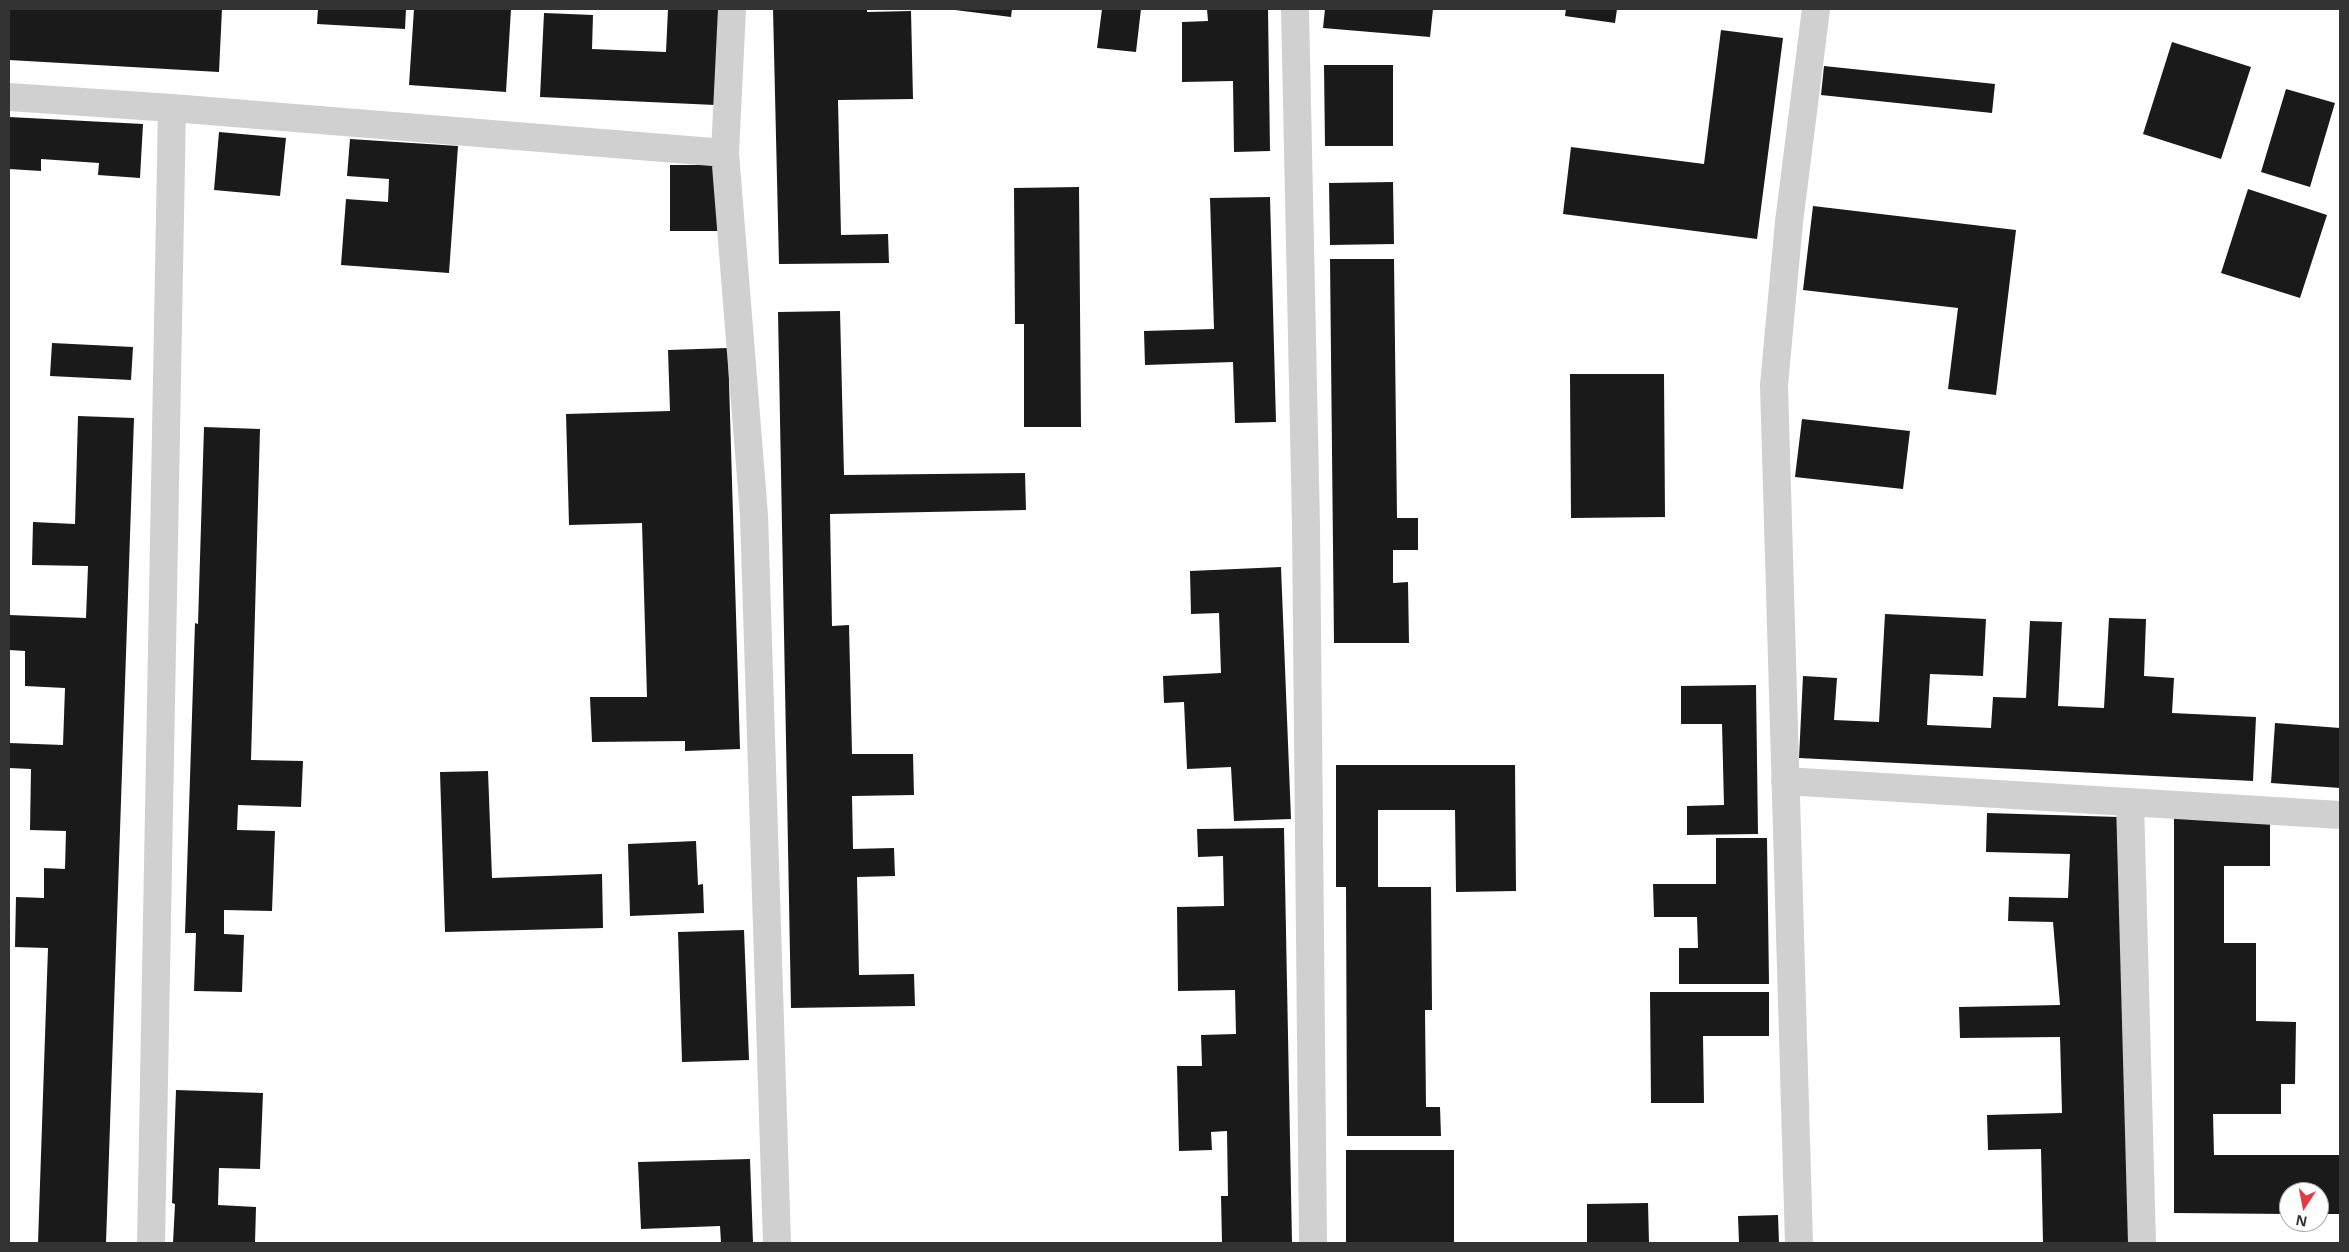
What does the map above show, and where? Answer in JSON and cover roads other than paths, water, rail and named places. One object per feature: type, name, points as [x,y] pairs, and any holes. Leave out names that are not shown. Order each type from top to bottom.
[{"type":"street","points":[[732,9],[725,153],[754,515],[777,1243]]},
{"type":"street","points":[[1294,9],[1306,526],[1313,1243]]},
{"type":"street","points":[[1799,1243],[1774,385],[1789,222],[1816,9]]},
{"type":"street","points":[[9,96],[725,153]]},
{"type":"street","points":[[150,1243],[172,108]]},
{"type":"street","points":[[1785,781],[2340,815]]},
{"type":"street","points":[[2130,802],[2142,1243]]}]
